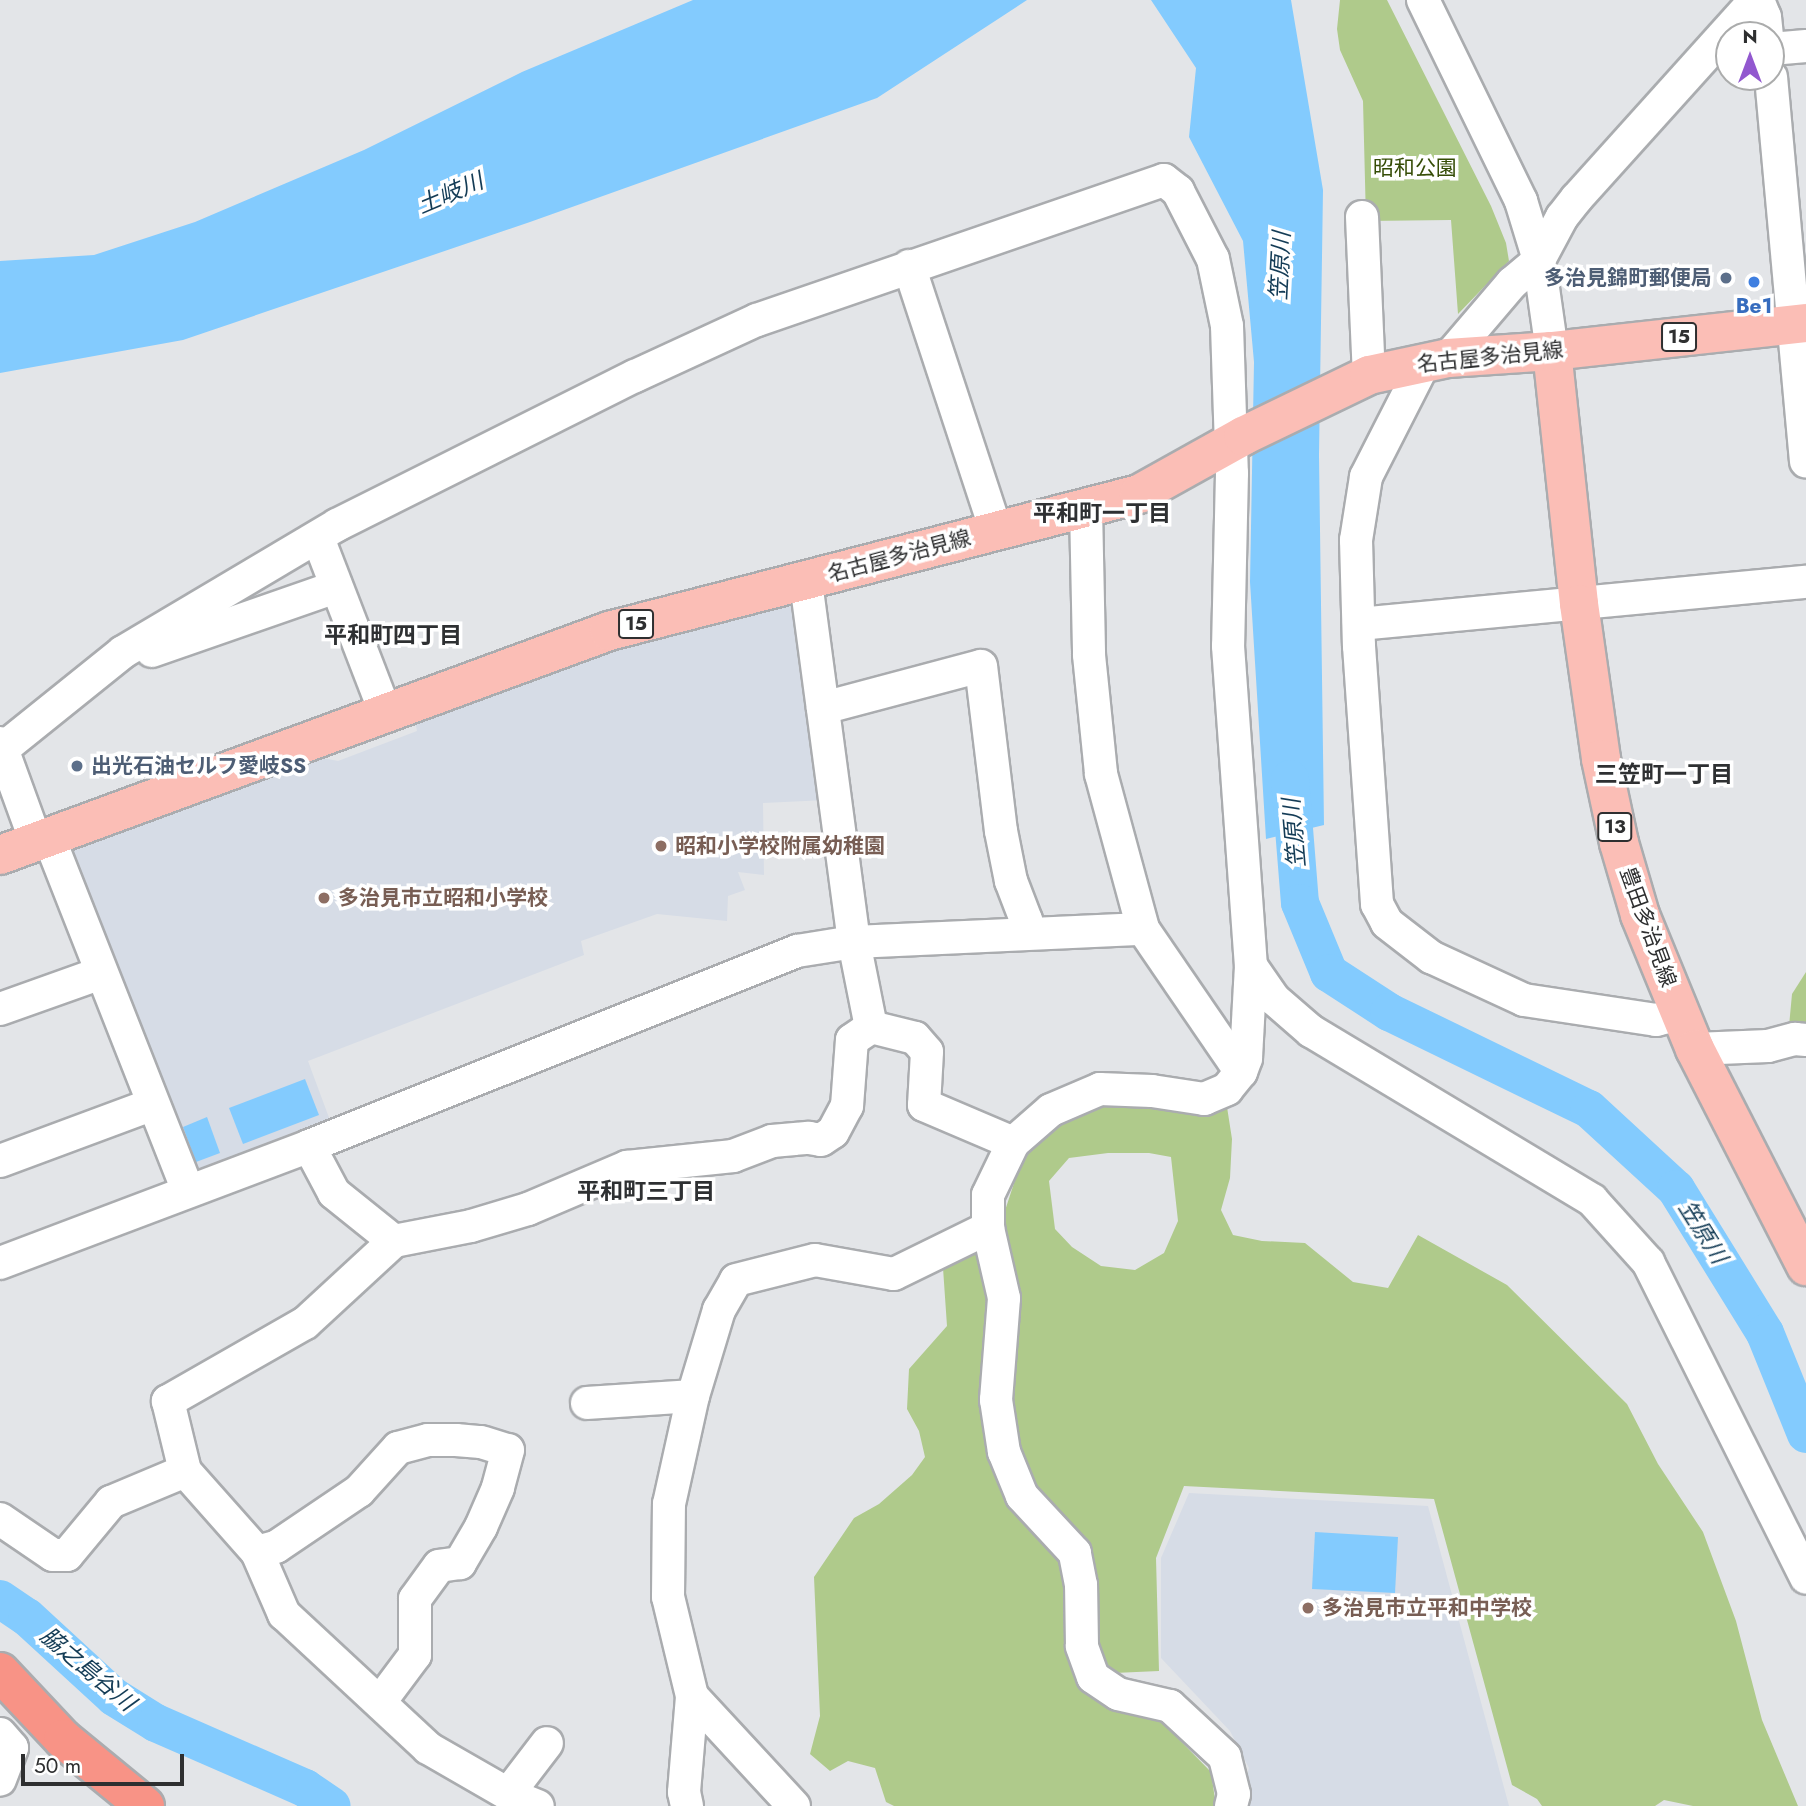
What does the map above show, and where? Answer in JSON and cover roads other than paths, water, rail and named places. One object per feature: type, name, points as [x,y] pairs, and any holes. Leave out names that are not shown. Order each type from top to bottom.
[{"type":"highway","points":[[0,1672],[63,1739],[145,1806]]},
{"type":"main road","name":"名古屋多治見線","points":[[0,855],[609,631],[1139,494],[1236,441],[1360,379],[1436,360],[1552,351],[1800,323]]},
{"type":"main road","name":"豊田多治見線","points":[[1552,351],[1579,604],[1601,758],[1619,843],[1640,915],[1695,1049],[1794,1223],[1806,1266]]},
{"type":"street","points":[[1423,0],[1502,157],[1521,201],[1539,260],[1552,351]]},
{"type":"street","points":[[1680,1014],[1656,1020],[1524,1000],[1431,957],[1387,923],[1377,904],[1374,883],[1356,540],[1366,477],[1436,360],[1539,260],[1562,217],[1577,198],[1756,0],[1765,21]]},
{"type":"street","points":[[1785,48],[1806,46]]},
{"type":"street","points":[[1773,91],[1800,323],[1806,461]]},
{"type":"street","points":[[188,1190],[101,973],[1,747],[123,652],[337,525],[623,382],[745,325],[909,266],[1164,180],[1178,191],[1213,259],[1227,326],[1236,441],[1232,473],[1228,646],[1251,966],[1246,1058],[1241,1072],[1227,1089],[1204,1099],[1152,1091],[1100,1089],[1051,1110],[1013,1143],[988,1195],[988,1228],[1004,1298],[996,1400],[1004,1452],[1022,1496],[1075,1553],[1081,1585],[1082,1646],[1093,1677],[1118,1694],[1170,1706],[1225,1757],[1234,1794],[1231,1806]]},
{"type":"street","points":[[1360,379],[1362,217]]},
{"type":"street","points":[[909,266],[996,530]]},
{"type":"street","points":[[1086,508],[1089,654],[1101,774],[1143,929],[1241,1072]]},
{"type":"street","points":[[318,538],[386,714]]},
{"type":"street","points":[[806,581],[853,942],[871,1027]]},
{"type":"street","points":[[1359,624],[1806,582]]},
{"type":"street","points":[[123,652],[151,652],[336,587]]},
{"type":"street","points":[[823,708],[981,666],[1001,831],[1012,881],[1026,920],[1026,932]]},
{"type":"street","points":[[0,1263],[309,1146],[797,951],[853,942],[1026,932],[1143,929]]},
{"type":"street","points":[[1251,966],[1274,999],[1311,1031],[1592,1200],[1648,1262],[1806,1578]]},
{"type":"street","points":[[0,1009],[101,973]]},
{"type":"street","points":[[538,1806],[508,1794],[428,1748],[284,1614],[257,1552],[185,1471],[168,1401],[305,1323],[394,1241],[471,1226],[528,1209],[627,1167],[733,1156],[772,1142],[808,1138],[821,1140],[833,1132],[847,1107],[852,1040],[871,1027],[915,1038],[927,1052],[924,1105],[1013,1143]]},
{"type":"street","points":[[1695,1049],[1769,1046],[1795,1039],[1806,1040]]},
{"type":"street","points":[[0,1161],[153,1104]]},
{"type":"street","points":[[309,1146],[334,1193],[394,1241]]},
{"type":"street","points":[[687,1806],[684,1791],[692,1696],[668,1597],[669,1504],[693,1396],[719,1310],[736,1280],[815,1259],[894,1274],[988,1228]]},
{"type":"street","points":[[587,1403],[693,1396]]},
{"type":"street","points":[[257,1552],[276,1547],[359,1490],[398,1448],[428,1440],[456,1440],[481,1442],[508,1450],[498,1488],[481,1527],[460,1563],[439,1566],[415,1599],[415,1655],[380,1702]]},
{"type":"street","points":[[0,1519],[53,1555],[67,1555],[111,1502],[185,1471]]},
{"type":"street","points":[[692,1696],[794,1806]]},
{"type":"street","points":[[0,1734],[12,1748],[0,1780]]},
{"type":"street","points":[[508,1794],[547,1743]]},
{"type":"water","name":"土岐川","points":[[693,0],[1027,0],[877,98],[530,222],[183,340],[0,373],[0,261],[94,255],[195,222],[364,150],[522,72]]},
{"type":"water","points":[[1151,0],[1291,0],[1323,190],[1319,455],[1324,825],[1266,839],[1250,582],[1254,362],[1243,241],[1189,137],[1196,68]]},
{"type":"water","points":[[305,1079],[319,1115],[243,1144],[229,1108]]},
{"type":"water","points":[[207,1117],[220,1153],[196,1162],[183,1127]]},
{"type":"water","points":[[1315,1532],[1398,1537],[1395,1593],[1312,1589]]},
{"type":"waterway","name":"笠原川","points":[[1290,779],[1300,903],[1329,973],[1389,1012],[1589,1109],[1676,1189],[1765,1333],[1806,1434]]},
{"type":"waterway","name":"脇之島谷川","points":[[0,1599],[27,1617],[114,1697],[156,1723],[305,1788],[332,1806]]},
{"type":"place","name":"多治見錦町郵便局","points":[[1726,278]]},
{"type":"place","name":"Be1","points":[[1754,282]]},
{"type":"place","name":"出光石油セルフ愛岐SS","points":[[77,766]]},
{"type":"place","name":"昭和小学校附属幼稚園","points":[[661,846]]},
{"type":"place","name":"多治見市立昭和小学校","points":[[324,898]]},
{"type":"place","name":"多治見市立平和中学校","points":[[1308,1608]]},
{"type":"district","name":"平和町一丁目","points":[[1102,513]]},
{"type":"district","name":"平和町四丁目","points":[[393,635]]},
{"type":"district","name":"三笠町一丁目","points":[[1664,774]]},
{"type":"district","name":"平和町三丁目","points":[[646,1191]]},
{"type":"park label","name":"昭和公園","points":[[1415,168]]}]
